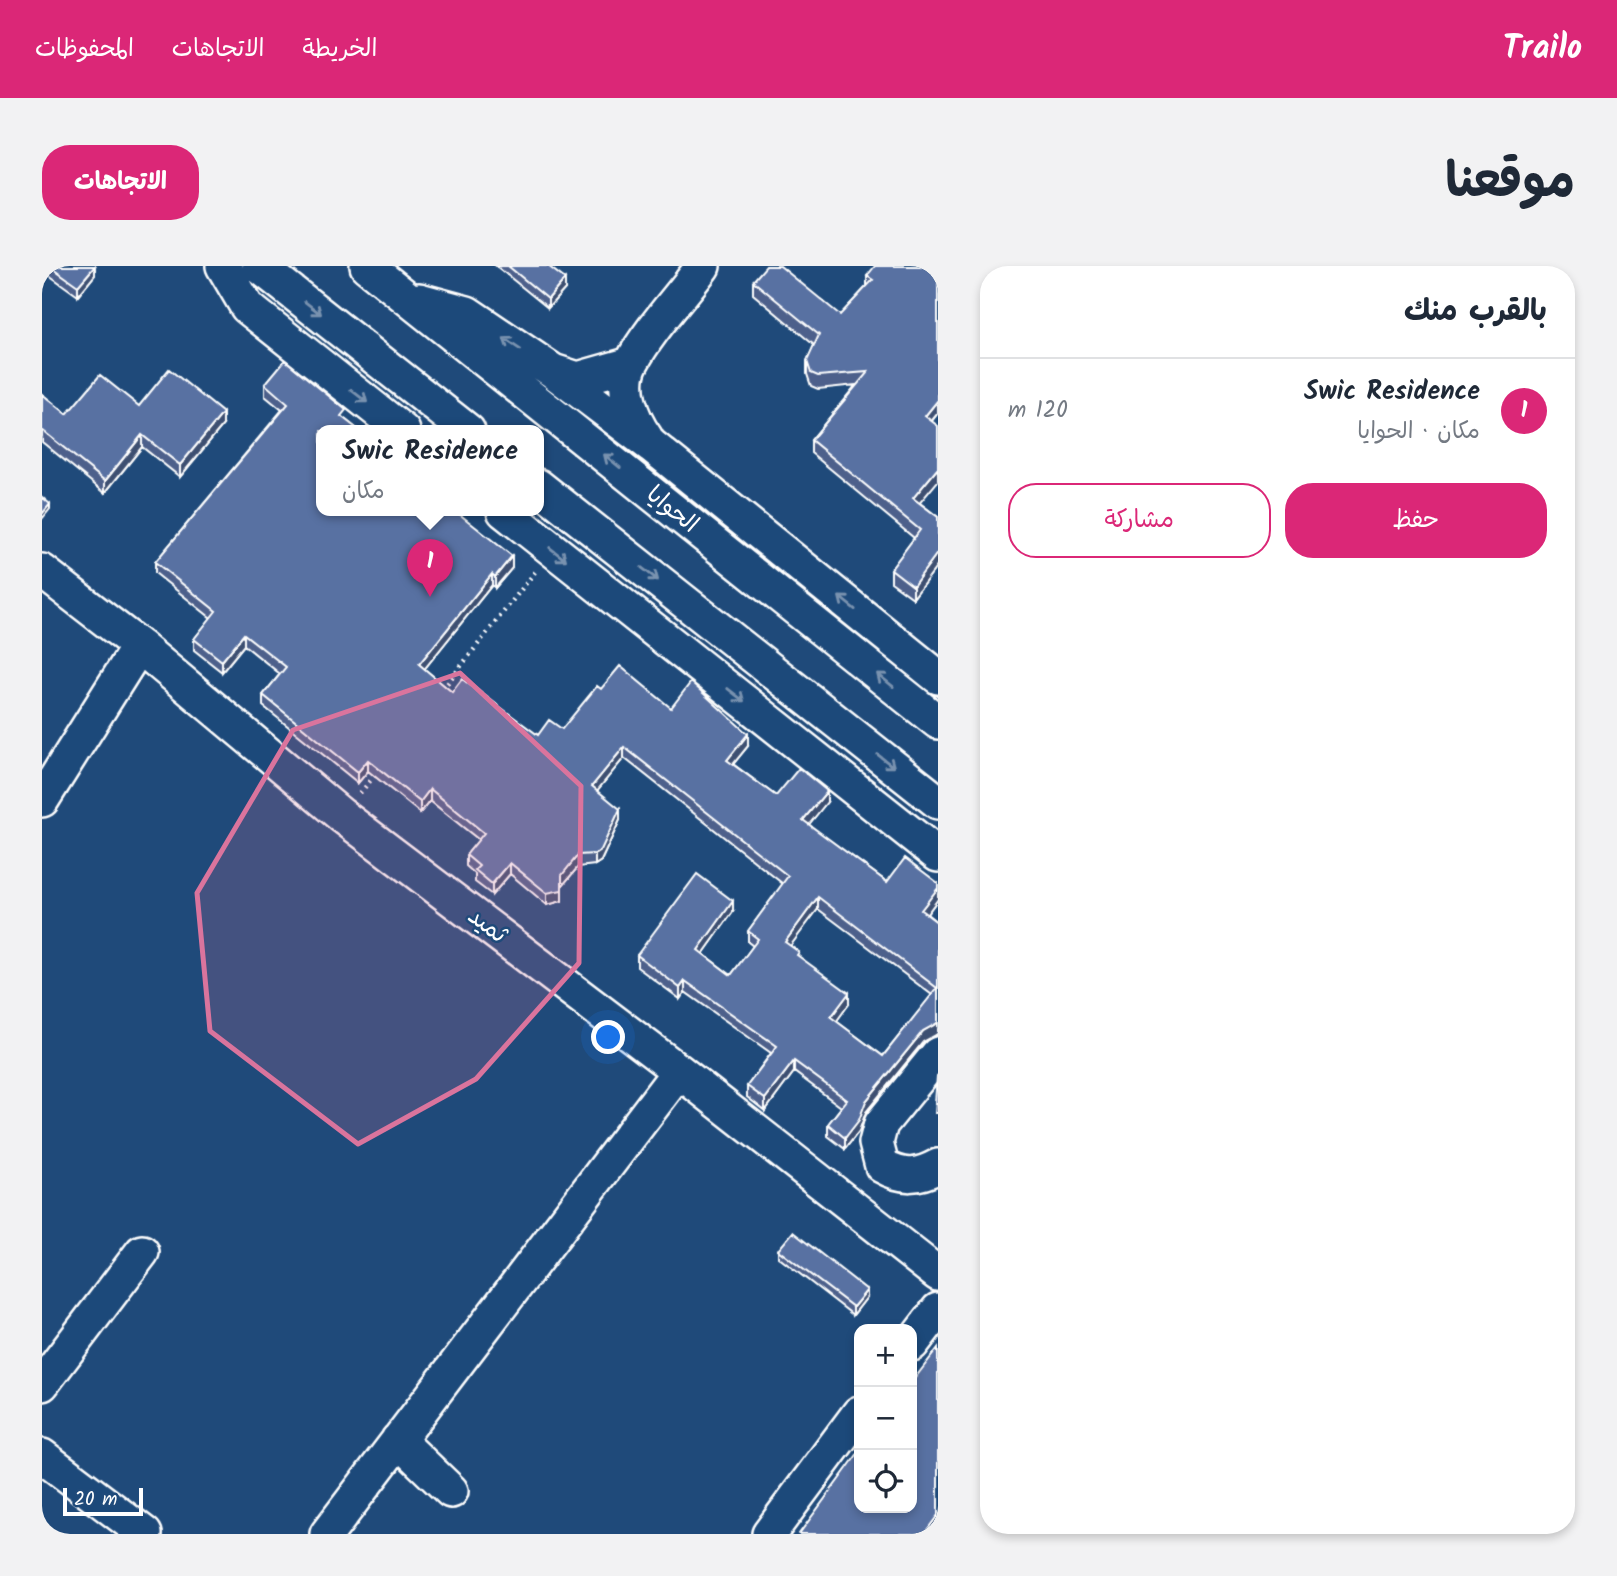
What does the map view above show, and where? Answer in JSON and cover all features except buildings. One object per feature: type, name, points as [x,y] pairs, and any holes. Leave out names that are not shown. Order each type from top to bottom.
[{"type":"street","points":[[223,266],[247,307],[394,425]]},
{"type":"street","points":[[260,266],[460,425]]},
{"type":"street","name":"الحوايا","points":[[367,266],[938,723]]},
{"type":"street","points":[[652,446],[635,422],[627,397],[631,364],[703,266]]},
{"type":"street","name":"الحوايا","points":[[406,296],[467,313],[553,371],[652,446],[938,677]]},
{"type":"street","points":[[553,371],[578,379],[631,364]]},
{"type":"street","points":[[544,491],[938,802]]},
{"type":"street","points":[[510,516],[938,855]]},
{"type":"street","name":"ثميد","points":[[42,571],[139,646],[341,815],[679,1071],[938,1274]]},
{"type":"street","points":[[42,800],[139,646]]},
{"type":"street","points":[[938,1054],[881,1124],[876,1143],[882,1166],[893,1172],[918,1177],[938,1166]]},
{"type":"street","points":[[327,1534],[679,1071]]},
{"type":"street","points":[[42,1384],[142,1252]]},
{"type":"street","points":[[917,1337],[938,1310]]},
{"type":"street","points":[[769,1534],[854,1420]]},
{"type":"street","points":[[398,1440],[451,1491]]},
{"type":"street","points":[[42,1456],[145,1534]]},
{"type":"path","points":[[439,694],[554,551]]},
{"type":"path","points":[[341,815],[380,769]]},
{"type":"highlighted area","points":[[460,673],[581,786],[579,963],[476,1079],[358,1144],[210,1031],[197,893],[293,730]]},
{"type":"place","name":"Swic Residence","points":[[430,597]]}]
